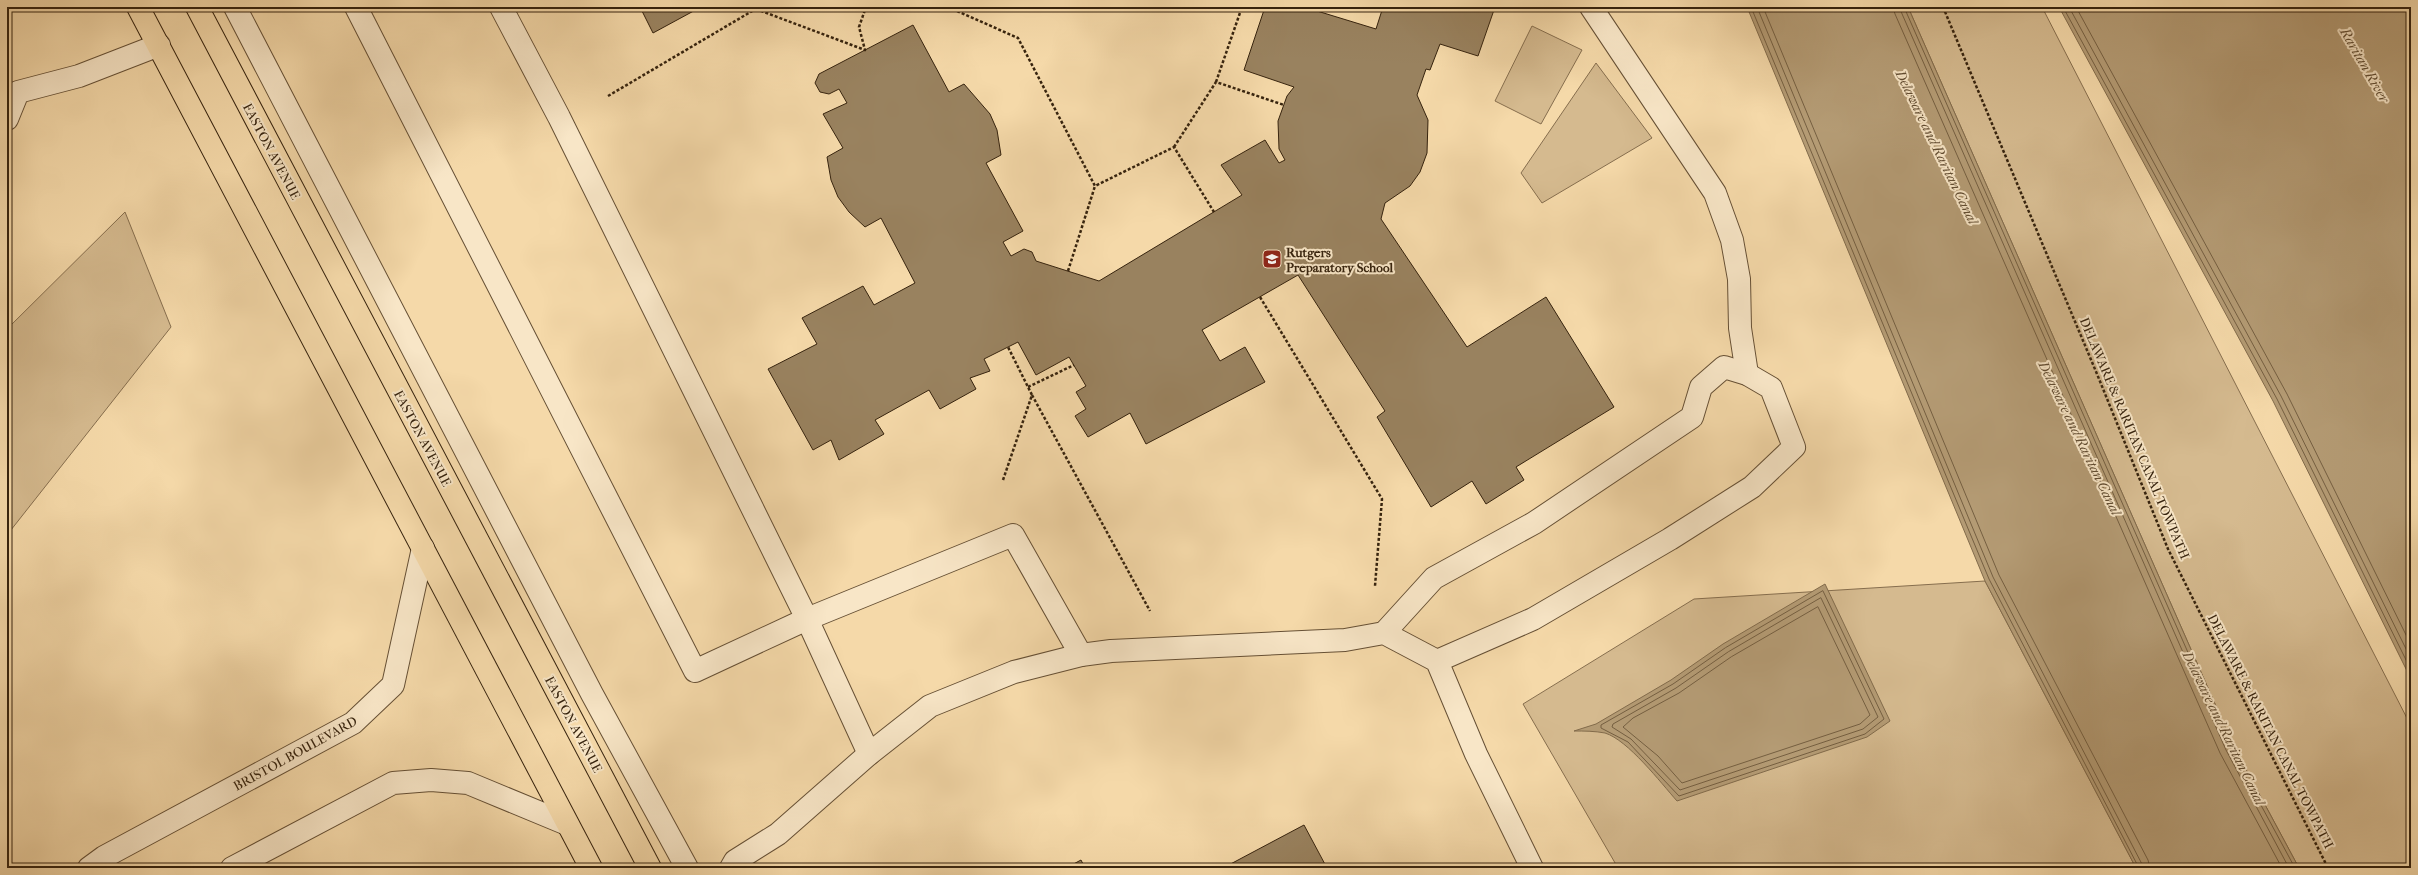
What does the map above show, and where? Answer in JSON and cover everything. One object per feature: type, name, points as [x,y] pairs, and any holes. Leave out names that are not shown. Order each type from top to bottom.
[{"type":"main road","points":[[138,7],[591,868]]},
{"type":"main road","name":"EASTON AVENUE","points":[[196,7],[650,868]]},
{"type":"street","points":[[235,7],[592,694],[686,868]]},
{"type":"street","points":[[356,7],[695,671],[807,619],[1013,535],[1081,655]]},
{"type":"street","points":[[501,7],[559,117],[807,619],[869,754]]},
{"type":"street","points":[[1591,7],[1715,193],[1734,248],[1739,279],[1740,328],[1747,374]]},
{"type":"street","points":[[7,120],[18,92],[79,76],[159,46]]},
{"type":"street","points":[[731,868],[734,861],[778,834],[869,754],[930,706],[1014,672],[1081,655],[1111,651],[1345,640],[1384,633],[1434,578],[1534,523],[1692,417],[1700,387],[1724,367],[1747,374],[1771,388],[1794,447],[1752,487],[1670,539],[1534,620],[1437,661]]},
{"type":"street","name":"BRISTOL BOULEVARD","points":[[89,868],[104,857],[353,723],[393,685],[423,548]]},
{"type":"street","points":[[1384,633],[1437,661],[1476,754],[1532,868]]},
{"type":"street","points":[[232,868],[393,782],[431,780],[468,782],[568,824]]},
{"type":"path","points":[[608,96],[759,7]]},
{"type":"path","points":[[755,9],[865,50],[859,27],[866,7]]},
{"type":"path","points":[[948,7],[1018,38],[1095,186],[1068,271]]},
{"type":"path","points":[[1095,186],[1174,146],[1216,82],[1242,7]]},
{"type":"path","name":"DELAWARE & RARITAN CANAL TOWPATH","points":[[1944,7],[2097,374],[2168,549],[2328,868]]},
{"type":"path","points":[[1216,82],[1284,105]]},
{"type":"path","points":[[1174,146],[1214,212]]},
{"type":"path","points":[[1260,297],[1382,499],[1375,586]]},
{"type":"path","points":[[1008,347],[1032,395],[1150,611]]},
{"type":"path","points":[[1028,387],[1074,365]]},
{"type":"path","points":[[1003,480],[1032,395]]},
{"type":"shaded area","points":[[1908,7],[2042,7],[2411,726],[2411,868],[2299,868],[2234,747]]},
{"type":"shaded area","points":[[1532,26],[1582,50],[1541,124],[1495,101]]},
{"type":"shaded area","points":[[1596,63],[1652,138],[1542,203],[1521,173]]},
{"type":"shaded area","points":[[125,212],[171,327],[7,535],[7,329]]},
{"type":"shaded area","points":[[1985,581],[2136,868],[1618,868],[1523,704],[1694,599]]},
{"type":"water","name":"Delaware and Raritan Canal","points":[[1747,7],[1908,7],[2234,747],[2299,868],[2136,868],[1985,581]]},
{"type":"water","name":"Raritan River","points":[[2059,7],[2411,7],[2411,679],[2273,401]]},
{"type":"water","points":[[1825,584],[1890,721],[1867,737],[1677,801],[1644,763],[1624,744],[1614,737],[1601,732],[1574,731],[1596,724],[1671,680],[1723,644]]},
{"type":"building","points":[[640,7],[701,7],[653,33]]},
{"type":"building","name":"Rutgers Preparatory School","points":[[1265,7],[1304,7],[1376,29],[1383,7],[1495,7],[1478,56],[1440,44],[1430,70],[1426,69],[1417,95],[1428,120],[1427,153],[1420,172],[1410,186],[1385,203],[1381,219],[1467,347],[1546,297],[1614,407],[1516,467],[1524,480],[1486,504],[1472,481],[1431,507],[1377,417],[1385,411],[1298,275],[1202,330],[1220,361],[1245,347],[1265,382],[1146,444],[1130,413],[1088,437],[1075,416],[1086,409],[1076,392],[1086,386],[1069,357],[1036,375],[1018,342],[984,359],[990,371],[970,378],[976,389],[940,409],[929,390],[875,420],[884,434],[839,460],[831,440],[813,450],[768,369],[817,344],[802,318],[863,286],[874,305],[915,283],[881,218],[865,227],[849,212],[838,197],[831,180],[827,157],[843,148],[823,114],[847,103],[839,89],[829,94],[820,92],[815,83],[819,74],[913,25],[949,92],[964,84],[990,114],[997,130],[1001,155],[986,163],[1023,231],[1003,242],[1011,256],[1024,249],[1032,252],[1036,261],[1099,281],[1242,195],[1221,165],[1265,140],[1279,163],[1285,160],[1279,149],[1278,121],[1287,96],[1294,87],[1244,70]]},
{"type":"building","points":[[1304,825],[1327,868],[1223,868]]},
{"type":"building","points":[[1081,860],[1085,868],[1066,868]]},
{"type":"place","name":"Rutgers Preparatory School","points":[[1272,259]]}]
